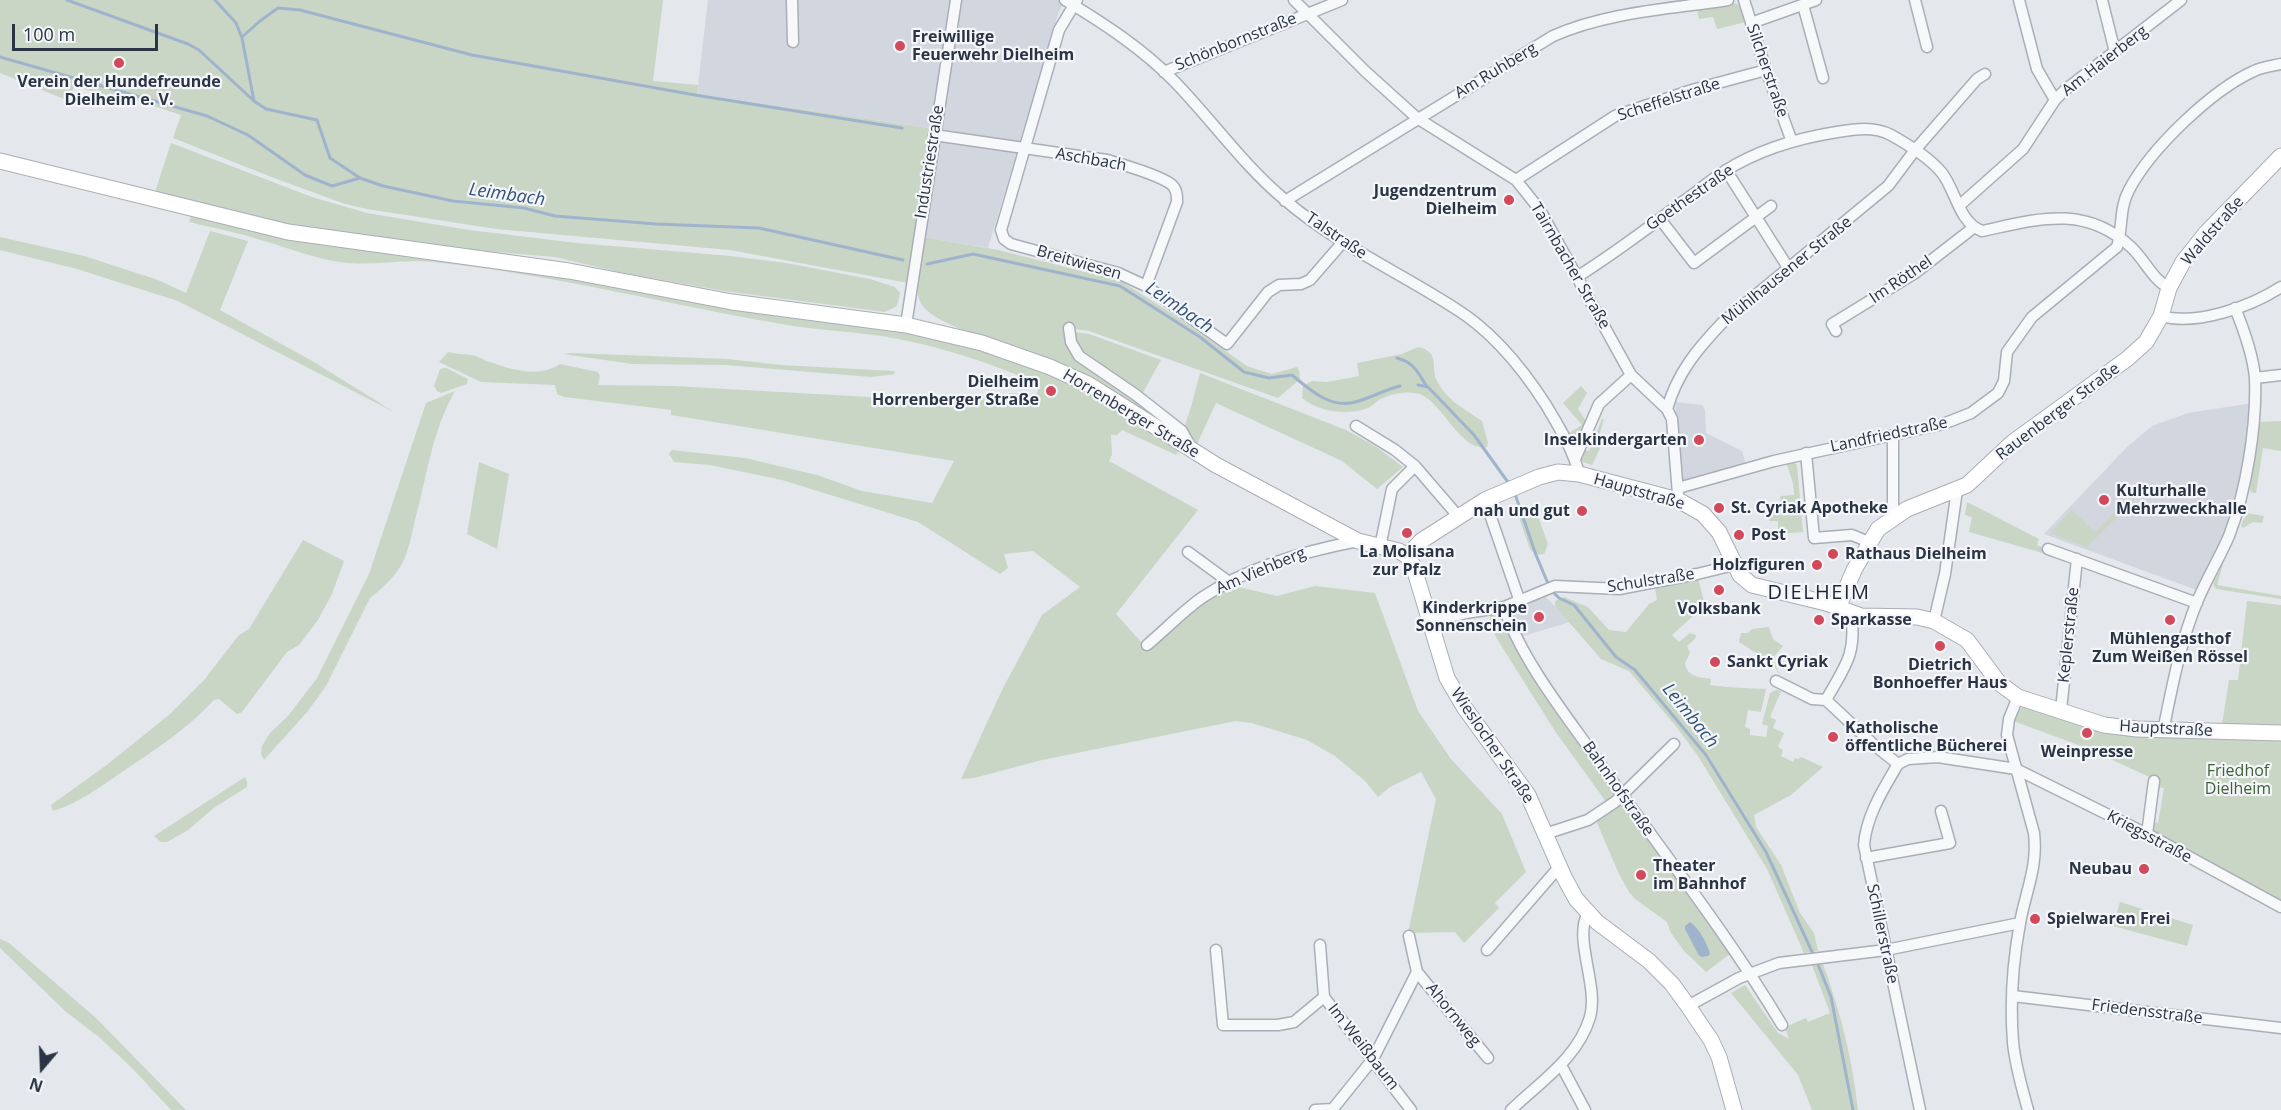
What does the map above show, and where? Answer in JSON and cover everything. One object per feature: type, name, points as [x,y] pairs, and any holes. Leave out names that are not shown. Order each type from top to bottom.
[{"type":"main road","name":"Waldstraße","points":[[2161,316],[2169,288],[2183,262],[2206,233],[2281,156]]},
{"type":"main road","name":"Horrenberger Straße","points":[[0,161],[288,232],[569,271],[732,302],[906,325],[982,344],[1050,367],[1088,384],[1193,451],[1358,541],[1399,551],[1407,556]]},
{"type":"main road","name":"Rauenberger Straße","points":[[1845,611],[1869,542],[1878,529],[1907,508],[1967,485],[2013,442],[2127,359],[2146,342],[2161,316]]},
{"type":"main road","name":"Hauptstraße","points":[[1407,556],[1421,541],[1485,500],[1521,484],[1556,473],[1579,474],[1678,494],[1713,523],[1740,575],[1752,585],[1826,603],[1861,616],[1917,617],[1934,621],[1967,640],[1999,683],[2018,696],[2104,724],[2163,730],[2281,734]]},
{"type":"main road","name":"Wieslocher Straße","points":[[1407,556],[1413,565],[1447,678],[1464,707],[1528,795],[1576,899],[1597,922],[1649,961],[1672,984],[1711,1040],[1719,1057],[1734,1110]]},
{"type":"street","points":[[792,0],[793,42]]},
{"type":"street","name":"Industriestraße","points":[[906,325],[956,0]]},
{"type":"street","name":"Tairnbacher Straße","points":[[1294,0],[1366,72],[1418,118],[1516,180],[1540,210],[1631,375],[1666,409]]},
{"type":"street","name":"Schönbornstraße","points":[[1164,72],[1342,0]]},
{"type":"street","name":"Am Ruhberg","points":[[1285,201],[1553,36],[1571,28],[1601,20],[1728,0]]},
{"type":"street","name":"Silcherstraße","points":[[1744,0],[1792,142]]},
{"type":"street","points":[[1751,23],[1816,0]]},
{"type":"street","points":[[1915,0],[1927,47]]},
{"type":"street","points":[[2019,0],[2037,69],[2055,100]]},
{"type":"street","points":[[2102,0],[2115,52]]},
{"type":"street","name":"Am Haierberg","points":[[1960,205],[2023,149],[2055,100],[2181,0]]},
{"type":"street","name":"Talstraße","points":[[1004,239],[1001,230],[1024,149],[1059,30],[1072,2],[1124,39],[1164,72],[1246,164],[1285,201],[1342,242],[1454,307],[1489,336],[1531,381],[1558,424],[1575,459],[1579,474]]},
{"type":"street","points":[[1803,4],[1823,78]]},
{"type":"street","name":"Landfriedstraße","points":[[1678,494],[1727,474],[1806,453],[1957,420],[1971,413],[1998,393],[2004,381],[2007,352],[2028,321],[2052,298],[2111,255],[2117,247],[2120,237],[2121,213],[2128,191],[2154,153],[2170,135],[2239,79],[2257,69],[2281,64]]},
{"type":"street","name":"Scheffelstraße","points":[[1516,180],[1615,116],[1692,90],[1766,70]]},
{"type":"street","name":"Mühlhausener Straße","points":[[1666,409],[1684,368],[1723,322],[1888,186],[1915,150],[1977,79],[1985,74]]},
{"type":"street","name":"Goethestraße","points":[[1577,277],[1615,253],[1726,170],[1792,142],[1863,128],[1888,133],[1915,150],[1941,172],[1960,205],[1967,223],[1973,228]]},
{"type":"street","name":"Aschbach","points":[[934,135],[1107,160],[1130,166],[1171,184],[1177,191],[1177,202],[1146,286]]},
{"type":"street","points":[[1726,170],[1789,269]]},
{"type":"street","points":[[1660,219],[1694,263],[1771,206]]},
{"type":"street","points":[[1973,228],[1982,231],[2040,220],[2069,218],[2108,228],[2140,256],[2156,278],[2169,288]]},
{"type":"street","name":"Im Röthel","points":[[1836,331],[1833,324],[1915,273],[1973,228]]},
{"type":"street","name":"Breitwiesen","points":[[1004,239],[1011,244],[1118,273],[1146,286],[1227,344],[1268,292],[1279,285],[1301,284],[1310,280],[1342,242]]},
{"type":"street","points":[[2161,316],[2188,320],[2235,308],[2281,287]]},
{"type":"street","points":[[2163,730],[2179,658],[2197,603],[2228,537],[2240,505],[2251,436],[2255,378],[2246,335],[2235,308]]},
{"type":"street","points":[[1069,328],[1071,342],[1079,356],[1136,395],[1182,431],[1193,451]]},
{"type":"street","points":[[1575,459],[1588,433],[1596,407],[1631,375]]},
{"type":"street","points":[[2255,378],[2281,375]]},
{"type":"street","points":[[1666,409],[1672,419],[1678,494]]},
{"type":"street","points":[[1356,426],[1395,450],[1415,466],[1458,516]]},
{"type":"street","points":[[1893,435],[1893,516]]},
{"type":"street","points":[[1806,453],[1814,538],[1852,535],[1869,542]]},
{"type":"street","points":[[1380,547],[1392,489],[1415,466]]},
{"type":"street","points":[[1934,621],[1945,574],[1957,490]]},
{"type":"street","points":[[1485,500],[1520,602]]},
{"type":"street","name":"Am Viehberg","points":[[1147,645],[1201,598],[1229,582],[1315,549],[1358,541]]},
{"type":"street","name":"Keplerstraße","points":[[2048,549],[2197,603]]},
{"type":"street","points":[[1188,552],[1229,582]]},
{"type":"street","name":"Keplerstraße","points":[[2061,710],[2077,560]]},
{"type":"street","name":"Schulstraße","points":[[1430,621],[1504,608],[1555,586],[1619,589],[1734,565]]},
{"type":"street","name":"Bahnhofstraße","points":[[1504,608],[1511,628],[1565,715],[1750,973],[1782,1026]]},
{"type":"street","points":[[1826,700],[1851,654],[1854,636],[1845,611]]},
{"type":"street","points":[[1776,681],[1812,699],[1826,700],[1898,764],[1908,759],[1938,757],[2016,769]]},
{"type":"street","points":[[2018,696],[2009,719],[2007,735],[2034,833],[2036,849],[2035,866],[2020,922],[2013,996],[2013,1044],[2028,1110]]},
{"type":"street","points":[[1545,834],[1588,820],[1623,797],[1674,744]]},
{"type":"street","name":"Schillerstraße","points":[[1898,764],[1867,827],[1864,845],[1920,1110]]},
{"type":"street","name":"Kriegsstraße","points":[[2016,769],[2146,834],[2281,907]]},
{"type":"street","points":[[2146,834],[2154,781]]},
{"type":"street","points":[[1866,858],[1950,843],[1941,811]]},
{"type":"street","points":[[1487,950],[1560,866]]},
{"type":"street","points":[[1511,1110],[1561,1065],[1576,1046],[1590,1017],[1593,1000],[1583,929],[1588,913]]},
{"type":"street","points":[[1688,1006],[1750,973],[1779,963],[1886,950],[2020,922]]},
{"type":"street","points":[[1315,1110],[1332,1109],[1373,1059],[1417,972],[1409,936]]},
{"type":"street","name":"Im Weißbaum","points":[[1320,945],[1324,997],[1411,1110]]},
{"type":"street","points":[[1216,950],[1223,1025],[1278,1025],[1294,1022],[1324,997]]},
{"type":"street","name":"Ahornweg","points":[[1417,972],[1488,1058]]},
{"type":"street","name":"Friedensstraße","points":[[2013,996],[2281,1028]]},
{"type":"street","points":[[1561,1065],[1585,1110]]},
{"type":"shaded area","points":[[708,0],[1066,0],[1059,11],[988,248],[917,236],[931,128],[697,94]]},
{"type":"shaded area","name":"Inselkindergarten","points":[[1675,402],[1702,405],[1705,410],[1706,433],[1742,451],[1746,464],[1683,481]]},
{"type":"shaded area","points":[[2253,403],[2240,505],[2202,592],[2044,534],[2127,447],[2152,426],[2188,413]]},
{"type":"shaded area","name":"Kinderkrippe Sonnenschein","points":[[1544,595],[1570,622],[1523,636],[1514,625],[1512,613],[1515,607]]},
{"type":"green space","points":[[0,0],[663,0],[653,81],[698,85],[697,94],[930,128],[917,236],[998,250],[1124,283],[1247,366],[1272,374],[1297,367],[1300,379],[1278,398],[1089,331],[1069,328],[1066,331],[1089,334],[1161,360],[1141,396],[1179,432],[943,321],[924,308],[921,303],[918,276],[908,283],[730,250],[496,229],[345,204],[173,138],[181,115],[132,99],[130,103],[74,86],[69,101],[0,73]]},
{"type":"green space","points":[[1735,3],[1742,7],[1746,22],[1717,29],[1713,17],[1699,19],[1697,9]]},
{"type":"green space","points":[[171,143],[312,197],[367,213],[469,230],[577,243],[786,263],[870,279],[895,287],[900,293],[897,306],[885,312],[724,291],[623,273],[555,257],[350,240],[154,195]]},
{"type":"green space","points":[[191,216],[289,239],[490,266],[897,331],[1015,360],[1082,387],[1180,449],[1176,455],[1122,430],[1117,435],[1111,435],[1112,455],[1109,461],[1198,510],[1116,614],[1143,644],[1205,601],[1234,586],[1277,596],[1315,586],[1375,593],[1418,711],[1451,759],[1502,814],[1526,872],[1495,903],[1499,908],[1464,943],[1455,932],[1408,933],[1436,799],[1421,772],[1390,787],[1378,797],[1365,781],[1335,756],[1307,740],[1252,723],[1236,721],[1042,760],[974,778],[961,779],[1003,688],[1042,615],[1080,587],[1033,551],[1004,554],[1008,568],[1000,574],[918,522],[782,480],[710,465],[674,462],[669,454],[672,450],[745,458],[817,475],[862,491],[932,503],[954,461],[671,415],[671,410],[564,397],[557,394],[555,385],[481,382],[439,362],[448,352],[475,356],[516,370],[543,371],[560,364],[598,372],[600,376],[598,385],[674,386],[940,401],[970,401],[1013,393],[1036,396],[1040,384],[970,358],[898,339],[791,326],[562,281],[476,267],[422,261],[336,262],[189,222]]},
{"type":"green space","points":[[210,231],[248,241],[220,310],[314,362],[394,412],[178,301],[77,269],[0,250],[0,237],[84,256],[158,280],[186,293]]},
{"type":"green space","points":[[1418,347],[1430,352],[1434,361],[1435,376],[1446,394],[1482,421],[1487,447],[1477,447],[1468,442],[1433,404],[1424,396],[1415,393],[1392,395],[1368,408],[1351,412],[1317,407],[1302,398],[1303,386],[1312,381],[1327,382],[1359,376],[1357,363],[1402,354]]},
{"type":"green space","points":[[563,354],[727,359],[781,365],[894,371],[895,374],[871,377],[726,365],[633,364]]},
{"type":"green space","points":[[446,368],[468,379],[467,384],[441,393],[437,391],[434,386],[440,369]]},
{"type":"green space","points":[[1200,373],[1346,430],[1375,446],[1403,467],[1377,489],[1342,461],[1216,403],[1197,444],[1184,428]]},
{"type":"green space","points":[[1581,386],[1587,393],[1578,409],[1588,424],[1577,448],[1569,433],[1582,425],[1563,403]]},
{"type":"green space","points":[[455,391],[435,438],[404,560],[389,581],[370,598],[326,686],[308,711],[264,760],[261,754],[262,746],[270,733],[288,716],[317,678],[369,574],[426,403]]},
{"type":"green space","points":[[1602,419],[1604,419],[1599,436],[1605,438],[1592,465],[1583,462],[1580,457],[1584,450],[1589,451]]},
{"type":"green space","points":[[2281,421],[2281,451],[2263,448],[2256,493],[2253,493],[2250,490],[2258,422]]},
{"type":"green space","points":[[1792,460],[1797,465],[1803,532],[1778,534],[1778,521],[1769,521],[1768,511],[1781,508],[1780,496],[1794,495],[1793,483],[1786,462]]},
{"type":"green space","points":[[479,462],[509,474],[497,549],[467,534]]},
{"type":"green space","points":[[2135,484],[2139,488],[2137,497],[2087,547],[2050,533],[2072,510],[2095,532],[2134,493],[2130,489]]},
{"type":"green space","points":[[1967,502],[2039,539],[2037,545],[2069,557],[2053,556],[1969,532],[1972,517],[1965,515]]},
{"type":"green space","points":[[1519,506],[1535,508],[1548,544],[1544,554],[1536,555],[1530,549],[1516,509]]},
{"type":"green space","points":[[2247,513],[2264,516],[2262,523],[2253,522],[2243,528],[2241,525]]},
{"type":"green space","points":[[303,540],[344,561],[332,594],[318,620],[299,645],[287,652],[242,712],[237,714],[219,699],[214,700],[182,730],[146,756],[89,794],[53,811],[51,805],[108,764],[170,714],[204,680],[239,635],[249,629]]},
{"type":"green space","points":[[2224,561],[2217,585],[2281,596],[2281,599],[2216,589],[2213,584]]},
{"type":"green space","points":[[1697,574],[1704,602],[1694,604],[1693,616],[1672,635],[1679,642],[1690,633],[1696,635],[1687,646],[1690,653],[1685,663],[1686,668],[1694,676],[1711,679],[1710,685],[1766,689],[1761,712],[1748,710],[1745,727],[1750,729],[1750,735],[1766,737],[1768,726],[1762,724],[1770,693],[1776,690],[1781,691],[1770,717],[1776,720],[1773,728],[1784,733],[1778,747],[1783,750],[1781,756],[1793,762],[1795,758],[1801,757],[1823,767],[1791,795],[1754,815],[1756,827],[1781,865],[1800,913],[1814,933],[1818,951],[1804,953],[1767,869],[1698,756],[1675,725],[1629,671],[1601,659],[1555,606],[1555,601],[1564,597],[1588,607],[1609,630],[1626,632],[1649,604],[1657,600],[1654,583]]},
{"type":"green space","points":[[2247,601],[2281,605],[2281,733],[2222,724],[2229,680],[2238,680]]},
{"type":"green space","points":[[1496,613],[1504,620],[1735,950],[1706,972],[1684,951],[1671,933],[1667,922],[1629,892],[1594,816],[1609,806],[1555,731],[1497,639],[1491,626],[1490,614]]},
{"type":"green space","points":[[1769,627],[1773,639],[1783,646],[1772,659],[1782,679],[1773,664],[1739,642],[1741,633]]},
{"type":"green space","name":"Friedhof Dielheim","points":[[2024,706],[2073,717],[2281,740],[2281,902],[2151,830],[2153,822],[2158,823],[2164,788],[2157,787],[2158,781],[2084,747],[2013,721],[2018,711]]},
{"type":"green space","points":[[245,777],[247,787],[215,807],[188,830],[167,842],[161,842],[154,836]]},
{"type":"green space","points":[[2120,902],[2193,925],[2187,946],[2113,926]]},
{"type":"green space","points":[[0,939],[9,943],[96,1018],[186,1110],[171,1110],[133,1069],[100,1038],[65,1011],[0,948]]},
{"type":"green space","points":[[1823,964],[1845,1036],[1858,1110],[1812,1110],[1798,1075],[1731,993],[1745,985],[1778,1033],[1789,1039],[1785,1027],[1806,1018],[1808,1022],[1830,1013],[1812,965]]},
{"type":"water","points":[[1690,922],[1705,941],[1710,954],[1708,956],[1701,957],[1698,954],[1685,929]]},
{"type":"waterway","points":[[67,0],[188,44],[199,50],[254,101]]},
{"type":"waterway","name":"Leimbach","points":[[215,0],[236,23],[242,38],[254,101],[266,109],[317,120],[330,158],[360,178],[383,186],[453,201],[524,208],[555,216],[656,224],[759,228],[903,260]]},
{"type":"waterway","points":[[242,37],[278,8],[300,10],[472,55],[695,95],[902,128]]},
{"type":"waterway","points":[[0,57],[207,116],[248,135],[305,175],[332,186],[360,178]]},
{"type":"waterway","name":"Leimbach","points":[[927,264],[973,254],[1120,286],[1200,337],[1244,372],[1269,378],[1292,375],[1320,396],[1337,403],[1355,402],[1400,386]]},
{"type":"waterway","name":"Leimbach","points":[[1397,358],[1408,362],[1427,387]]},
{"type":"waterway","name":"Leimbach","points":[[1418,385],[1428,387],[1474,435],[1510,485]]},
{"type":"waterway","name":"Leimbach","points":[[1515,494],[1549,586]]},
{"type":"waterway","name":"Leimbach","points":[[1552,591],[1559,598],[1574,605],[1616,657],[1635,670],[1706,755],[1766,852],[1814,956]]},
{"type":"waterway","name":"Leimbach","points":[[1817,962],[1831,997],[1853,1110]]},
{"type":"place","name":"Freiwillige Feuerwehr Dielheim","points":[[900,46]]},
{"type":"place","name":"Verein der Hundefreunde Dielheim e. V.","points":[[119,63]]},
{"type":"place","name":"Jugendzentrum Dielheim","points":[[1509,200]]},
{"type":"place","name":"Dielheim Horrenberger Straße","points":[[1051,391]]},
{"type":"place","name":"Inselkindergarten","points":[[1699,440]]},
{"type":"place","name":"Kulturhalle Mehrzweckhalle","points":[[2104,500]]},
{"type":"place","name":"St. Cyriak Apotheke","points":[[1719,508]]},
{"type":"place","name":"nah und gut","points":[[1582,511]]},
{"type":"place","name":"La Molisana zur Pfalz","points":[[1407,533]]},
{"type":"place","name":"Post","points":[[1739,535]]},
{"type":"place","name":"Rathaus Dielheim","points":[[1833,554]]},
{"type":"place","name":"Holzfiguren","points":[[1817,565]]},
{"type":"place","name":"Volksbank","points":[[1719,590]]},
{"type":"place","name":"Kinderkrippe Sonnenschein","points":[[1539,617]]},
{"type":"place","name":"Sparkasse","points":[[1819,620]]},
{"type":"place","name":"Mühlengasthof Zum Weißen Rössel","points":[[2170,620]]},
{"type":"place","name":"Dietrich Bonhoeffer Haus","points":[[1940,646]]},
{"type":"place","name":"Sankt Cyriak","points":[[1715,662]]},
{"type":"place","name":"Weinpresse","points":[[2087,733]]},
{"type":"place","name":"Katholische öffentliche Bücherei","points":[[1833,737]]},
{"type":"place","name":"Neubau","points":[[2144,869]]},
{"type":"place","name":"Theater im Bahnhof","points":[[1641,875]]},
{"type":"place","name":"Spielwaren Frei","points":[[2035,919]]},
{"type":"district","name":"DIELHEIM","points":[[1819,593]]}]
